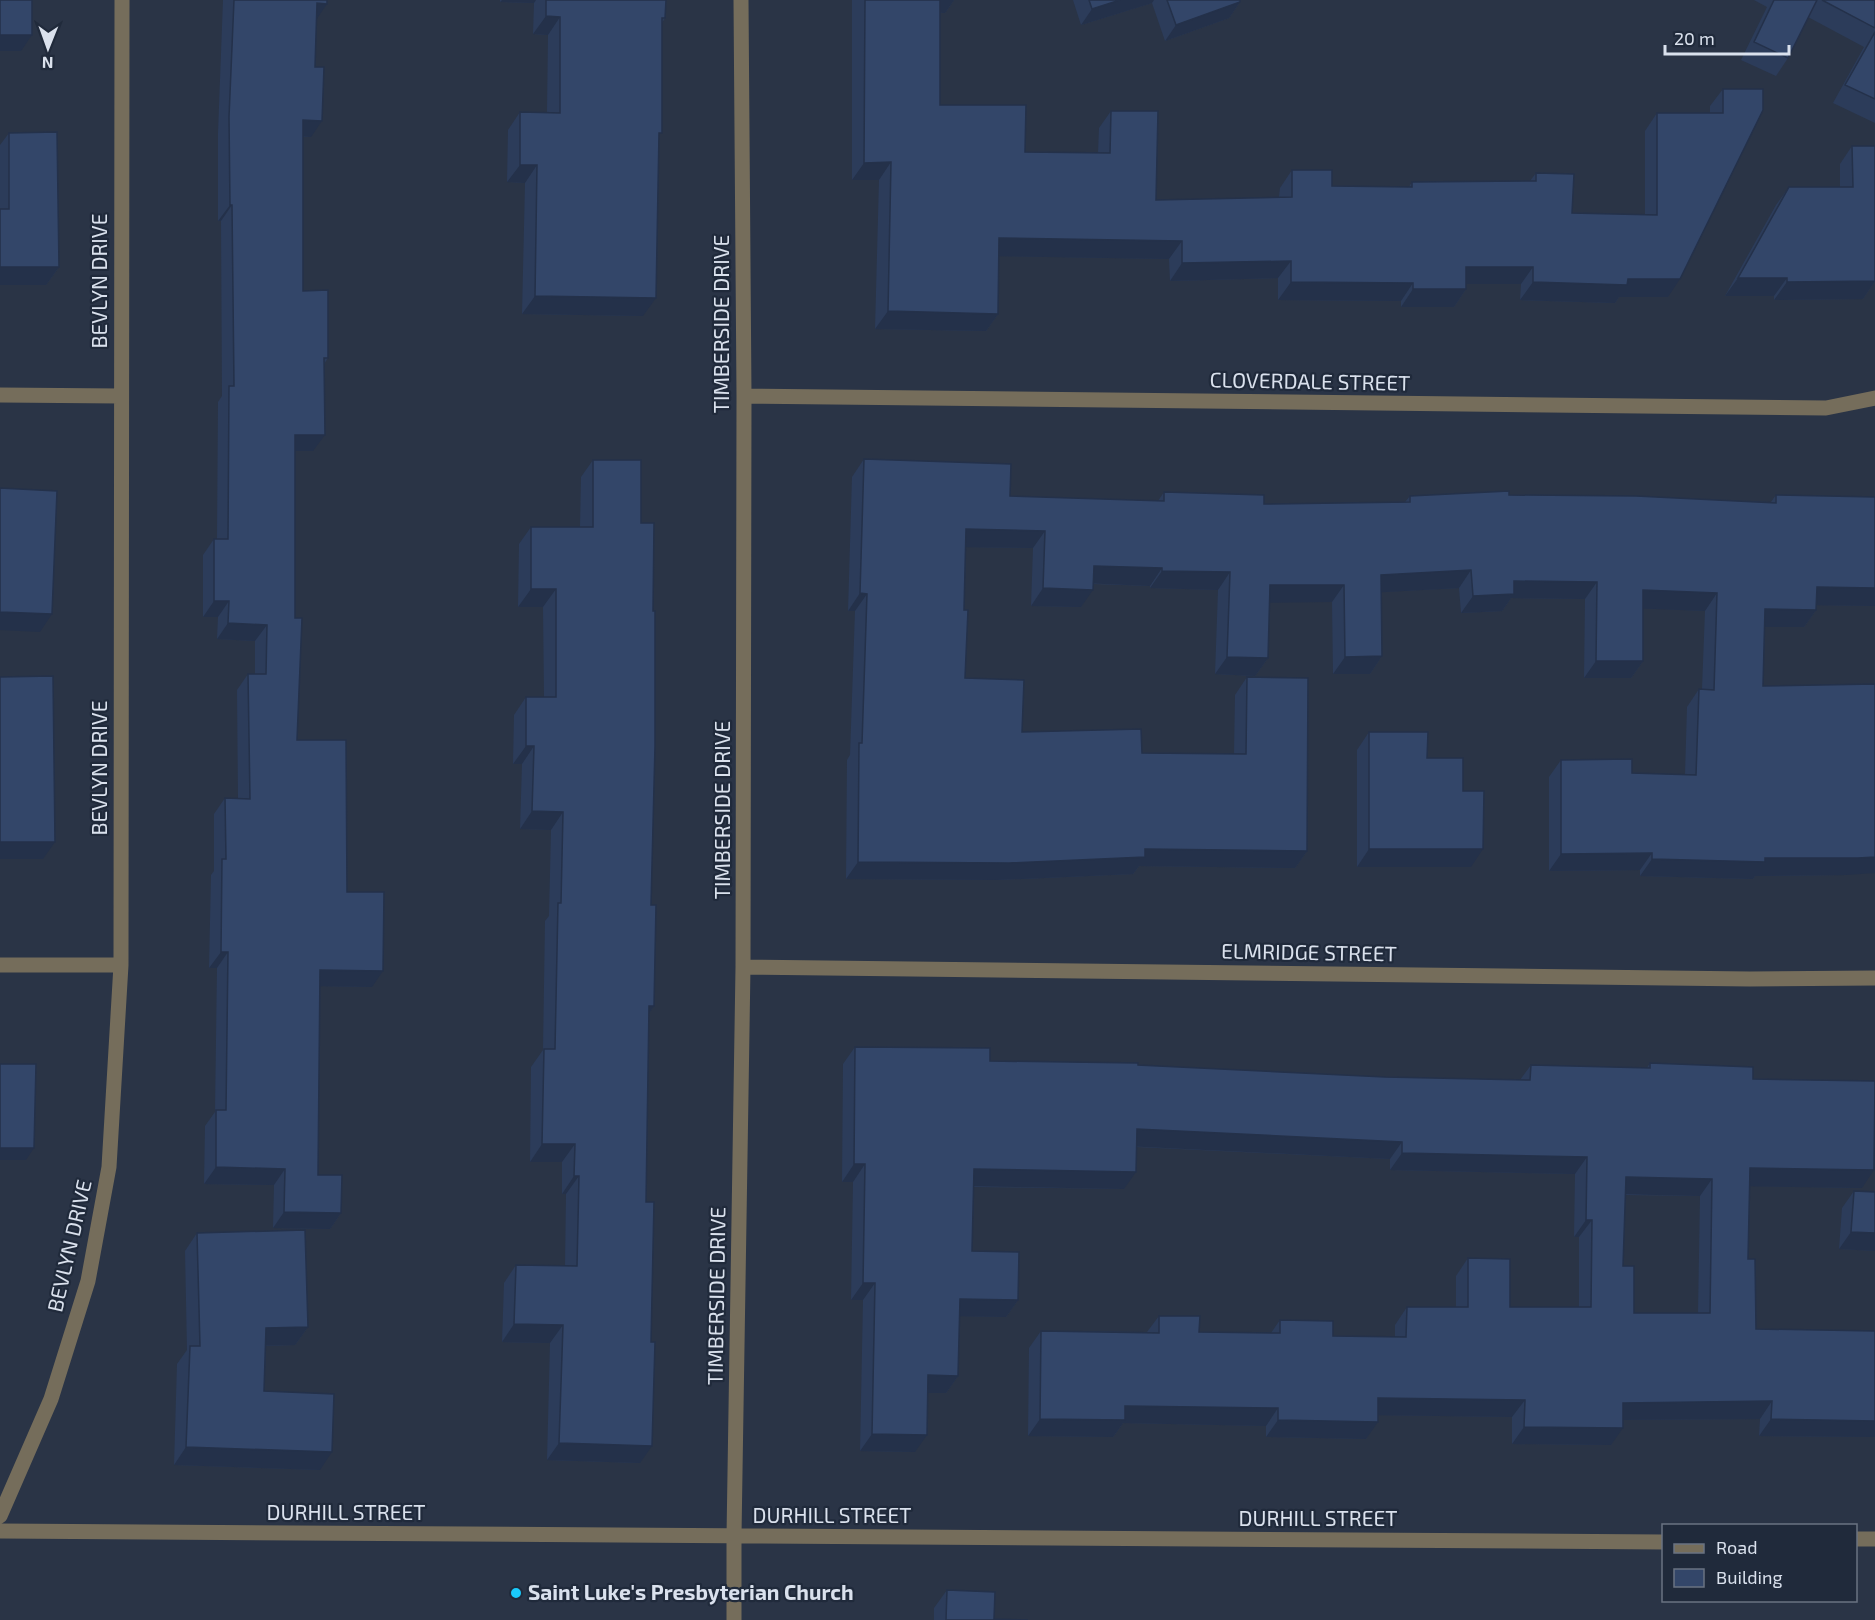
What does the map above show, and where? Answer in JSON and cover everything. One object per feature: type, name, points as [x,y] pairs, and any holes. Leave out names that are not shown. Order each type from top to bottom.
[{"type":"street","name":"BEVLYN DRIVE","points":[[0,1516],[51,1399],[88,1281],[109,1167],[121,965],[122,0]]},
{"type":"street","name":"TIMBERSIDE DRIVE","points":[[734,1620],[743,967],[744,396],[741,0]]},
{"type":"street","points":[[0,395],[120,396]]},
{"type":"street","name":"CLOVERDALE STREET","points":[[744,396],[1826,408],[1875,398]]},
{"type":"street","points":[[0,965],[121,965]]},
{"type":"street","name":"ELMRIDGE STREET","points":[[743,967],[1750,979],[1875,978]]},
{"type":"street","name":"DURHILL STREET","points":[[0,1531],[1662,1542]]},
{"type":"street","points":[[1857,1539],[1875,1539]]},
{"type":"building","points":[[0,0],[32,0],[32,35],[0,35]]},
{"type":"building","points":[[234,0],[327,0],[327,4],[317,3],[315,67],[324,67],[322,121],[303,120],[303,291],[328,290],[328,358],[324,358],[325,435],[295,435],[295,618],[302,618],[297,740],[346,740],[347,892],[384,892],[383,971],[320,970],[318,1175],[342,1175],[341,1213],[284,1212],[285,1169],[216,1167],[216,1110],[226,1110],[228,952],[221,952],[222,859],[226,859],[225,798],[250,799],[248,674],[266,674],[267,625],[228,623],[229,601],[214,601],[214,539],[228,539],[229,386],[234,386],[229,117]]},
{"type":"building","points":[[546,0],[666,0],[665,18],[662,18],[662,133],[659,133],[656,298],[535,296],[537,165],[520,165],[520,112],[560,113],[560,17],[546,16]]},
{"type":"building","points":[[865,0],[940,0],[940,105],[1026,105],[1025,152],[1110,153],[1111,111],[1158,111],[1156,200],[1292,197],[1292,170],[1332,170],[1332,186],[1412,187],[1412,182],[1536,181],[1536,173],[1574,174],[1572,213],[1657,215],[1657,113],[1723,113],[1723,89],[1763,89],[1763,110],[1680,279],[1628,279],[1627,285],[1533,282],[1533,267],[1466,267],[1466,289],[1413,289],[1413,283],[1291,282],[1291,261],[1182,263],[1182,241],[999,238],[998,314],[888,311],[891,162],[864,163]]},
{"type":"building","points":[[1089,0],[1120,0],[1092,9]]},
{"type":"building","points":[[1167,0],[1240,0],[1240,2],[1176,25]]},
{"type":"building","points":[[1774,0],[1817,0],[1788,58],[1754,42]]},
{"type":"building","points":[[1822,0],[1875,0],[1875,28]]},
{"type":"building","points":[[1875,32],[1875,99],[1845,85]]},
{"type":"building","points":[[57,132],[59,267],[0,267],[0,209],[9,209],[9,133]]},
{"type":"building","points":[[1852,146],[1875,146],[1875,281],[1787,282],[1787,278],[1738,278],[1789,187],[1853,187]]},
{"type":"building","points":[[864,459],[1011,464],[1010,496],[1164,501],[1164,492],[1264,495],[1264,504],[1410,502],[1410,496],[1509,491],[1509,495],[1636,496],[1776,503],[1776,495],[1875,497],[1875,588],[1817,587],[1816,610],[1765,609],[1763,686],[1875,684],[1875,857],[1765,858],[1765,862],[1652,859],[1652,853],[1561,854],[1561,760],[1632,759],[1632,773],[1696,775],[1699,689],[1714,690],[1717,593],[1643,590],[1643,661],[1596,661],[1597,582],[1514,581],[1514,594],[1473,596],[1471,570],[1381,575],[1382,656],[1345,657],[1344,585],[1270,585],[1268,658],[1227,657],[1230,572],[1162,571],[1162,568],[1094,566],[1093,590],[1043,588],[1045,531],[966,529],[964,610],[968,610],[965,678],[1024,680],[1022,732],[1141,729],[1142,753],[1246,754],[1247,677],[1308,678],[1307,851],[1145,849],[1145,857],[1009,863],[858,862],[859,743],[862,743],[867,594],[860,593]]},
{"type":"building","points":[[593,460],[641,460],[641,523],[654,523],[655,746],[651,905],[656,905],[654,1006],[649,1006],[646,1202],[654,1202],[651,1342],[655,1342],[652,1446],[559,1443],[563,1325],[514,1324],[516,1265],[577,1266],[579,1176],[574,1176],[575,1144],[542,1144],[544,1049],[555,1049],[558,903],[561,903],[563,812],[532,811],[534,746],[526,746],[526,697],[556,697],[556,589],[531,589],[531,527],[593,527]]},
{"type":"building","points":[[0,488],[57,491],[52,614],[0,612]]},
{"type":"building","points":[[53,676],[55,842],[0,842],[0,677]]},
{"type":"building","points":[[1369,732],[1428,732],[1427,758],[1463,758],[1463,791],[1484,791],[1483,849],[1369,849]]},
{"type":"building","points":[[855,1047],[990,1048],[990,1061],[1138,1063],[1138,1065],[1385,1077],[1530,1080],[1531,1065],[1650,1068],[1650,1063],[1753,1067],[1753,1079],[1875,1081],[1874,1170],[1750,1168],[1748,1259],[1755,1259],[1756,1329],[1875,1331],[1875,1421],[1771,1419],[1772,1401],[1623,1403],[1623,1428],[1524,1427],[1525,1400],[1378,1398],[1378,1422],[1278,1420],[1278,1408],[1125,1406],[1125,1420],[1040,1419],[1041,1331],[1159,1333],[1159,1316],[1200,1316],[1199,1332],[1280,1333],[1280,1320],[1333,1321],[1333,1336],[1406,1337],[1407,1307],[1468,1307],[1468,1258],[1510,1259],[1510,1307],[1591,1307],[1592,1220],[1586,1220],[1587,1157],[1402,1153],[1402,1142],[1137,1129],[1136,1172],[974,1169],[972,1251],[1019,1252],[1018,1300],[960,1299],[958,1376],[928,1375],[927,1435],[872,1434],[875,1283],[863,1283],[865,1164],[854,1164]],"holes":[[[1626,1177],[1712,1179],[1710,1313],[1634,1313],[1634,1266],[1623,1266]]]},
{"type":"building","points":[[0,1064],[36,1064],[34,1148],[0,1148]]},
{"type":"building","points":[[1854,1191],[1875,1192],[1875,1233],[1851,1232]]},
{"type":"building","points":[[305,1230],[308,1327],[266,1328],[264,1391],[334,1394],[332,1452],[186,1447],[190,1346],[200,1346],[197,1233]]},
{"type":"building","points":[[947,1590],[995,1592],[994,1619],[1028,1620],[946,1620]]},
{"type":"place","name":"Saint Luke's Presbyterian Church","points":[[516,1593]]}]
